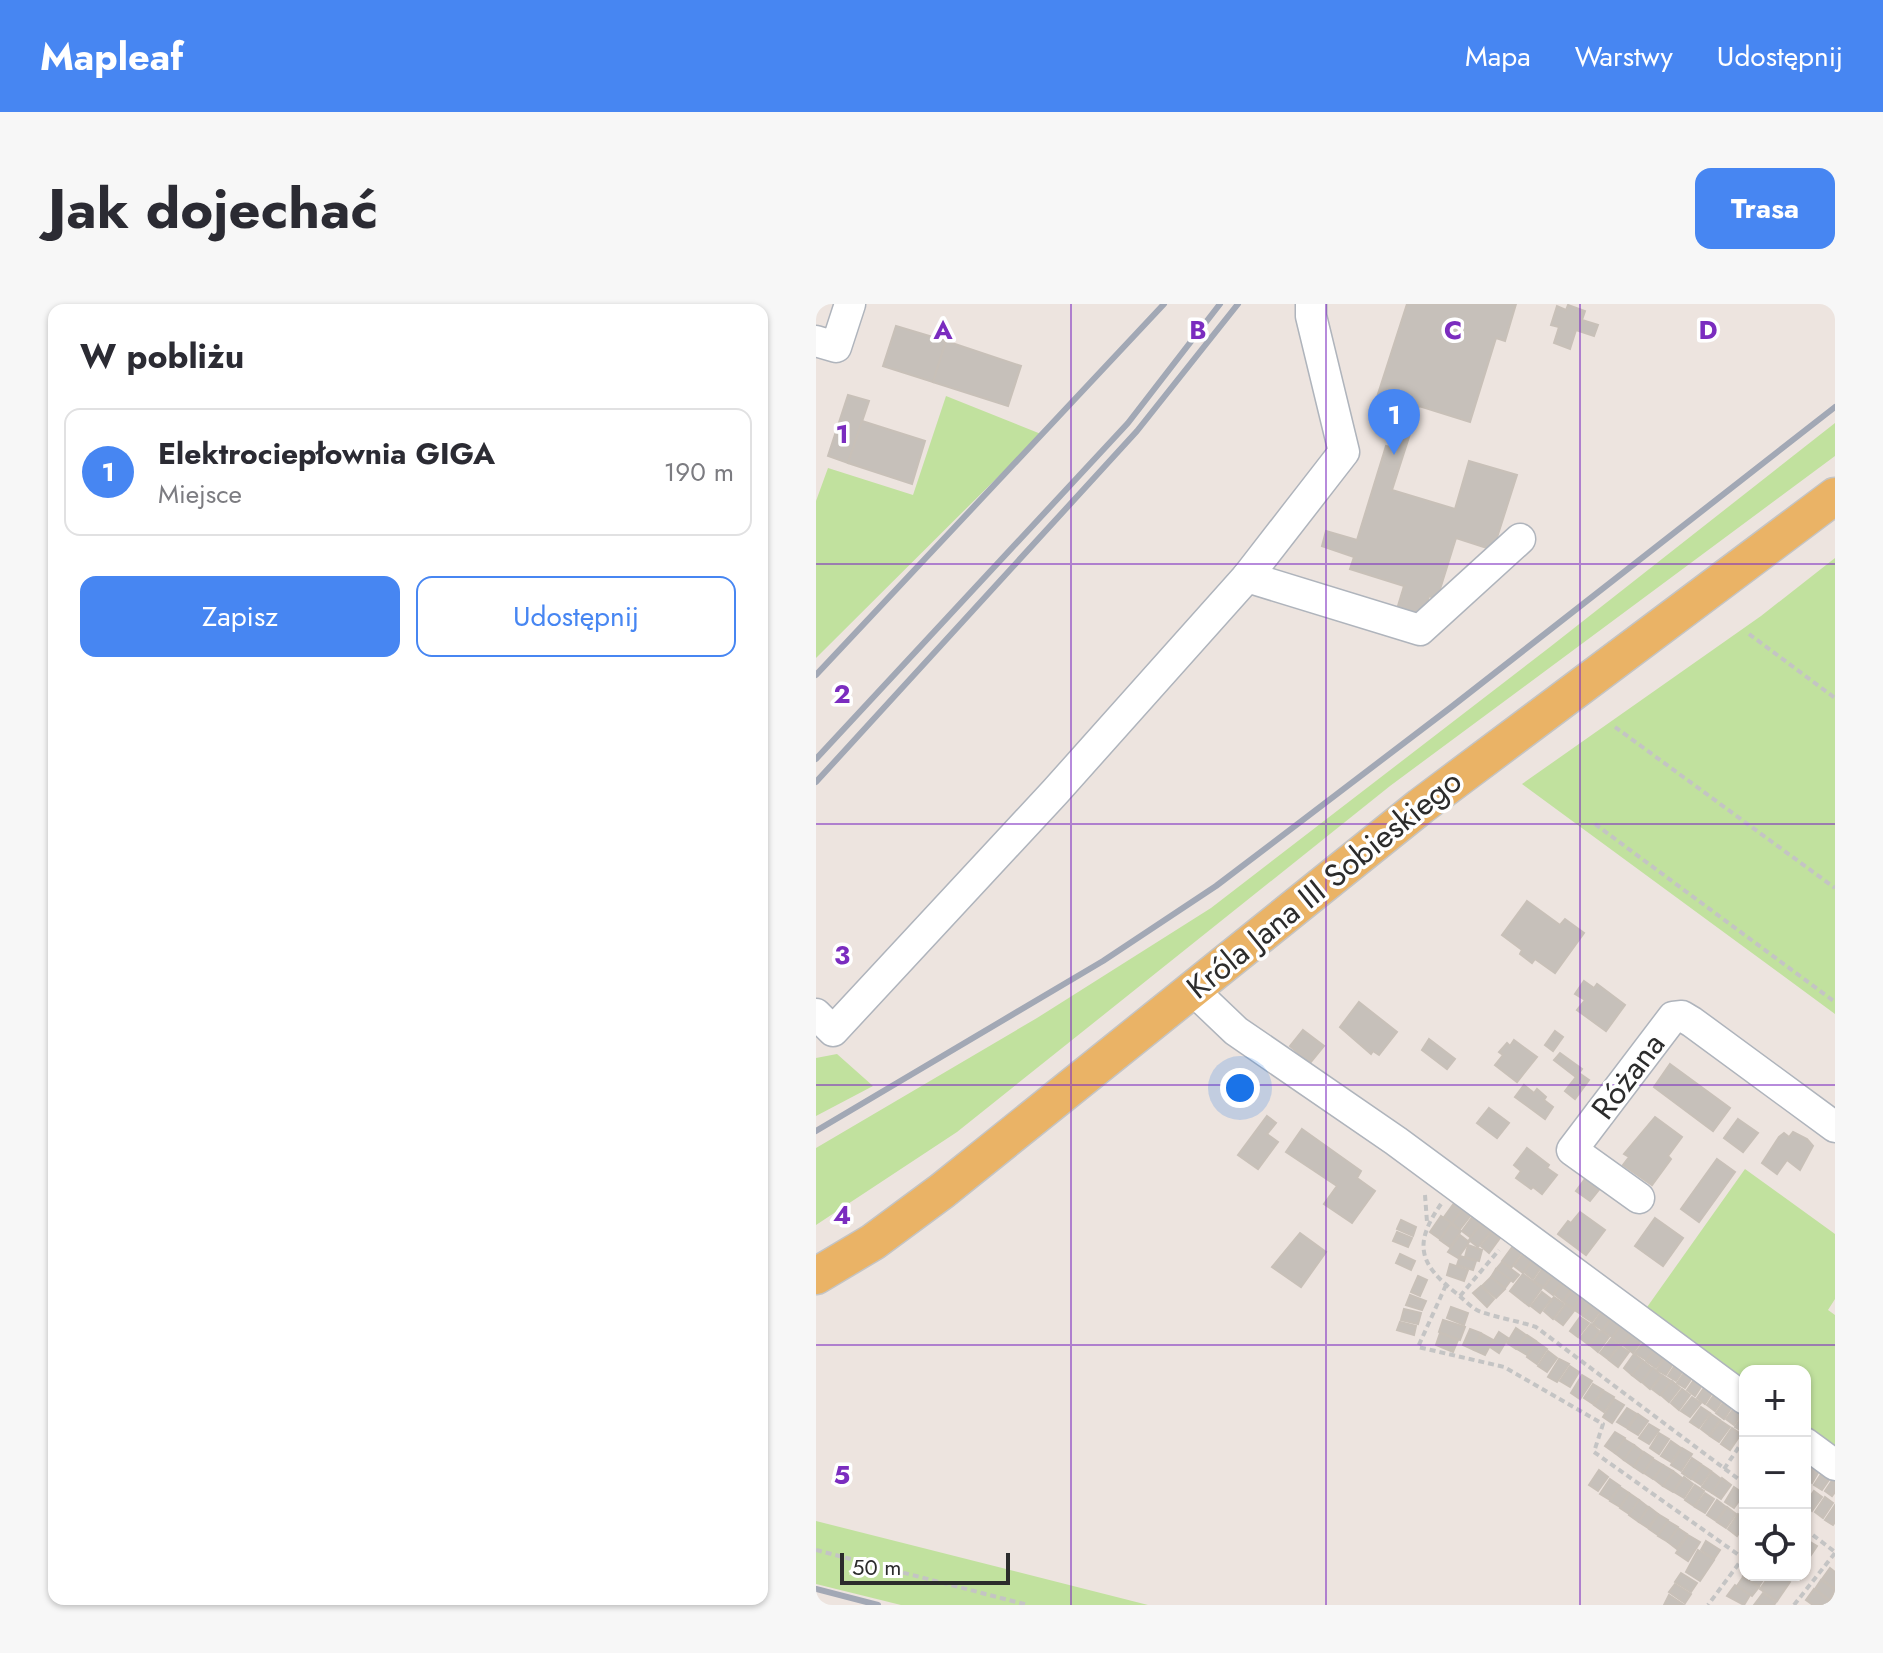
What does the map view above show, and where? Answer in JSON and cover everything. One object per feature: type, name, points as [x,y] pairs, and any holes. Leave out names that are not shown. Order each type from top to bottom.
[{"type":"main road","name":"Króla Jana III Sobieskiego","points":[[816,1276],[873,1242],[942,1191],[1444,787],[1835,496]]},
{"type":"street","points":[[826,344],[850,304]]},
{"type":"street","points":[[822,1027],[1055,792],[1247,577],[1344,452],[1311,316],[1311,304]]},
{"type":"street","points":[[1247,577],[1420,630],[1520,539]]},
{"type":"street","points":[[1192,989],[1236,1031],[1409,1151],[1739,1395]]},
{"type":"street","name":"Różana","points":[[1639,1198],[1572,1150],[1673,1017],[1682,1016],[1692,1022],[1835,1127]]},
{"type":"street","points":[[1811,1447],[1835,1465]]},
{"type":"path","points":[[1749,634],[1835,698]]},
{"type":"path","points":[[1615,727],[1835,888]]},
{"type":"path","points":[[1595,824],[1835,1002]]},
{"type":"path","points":[[1460,1189],[1441,1204],[1427,1224],[1423,1256],[1435,1277],[1478,1312],[1508,1317],[1536,1327],[1739,1480]]},
{"type":"path","points":[[1460,1296],[1516,1229]]},
{"type":"path","points":[[1446,1285],[1418,1347],[1504,1367],[1603,1424],[1594,1452],[1743,1558],[1708,1605]]},
{"type":"path","points":[[1724,1469],[1739,1447]]},
{"type":"path","points":[[1794,1605],[1835,1552],[1811,1534]]},
{"type":"path","points":[[816,1550],[1028,1605]]},
{"type":"green space","points":[[946,396],[1041,434],[816,658],[816,501],[828,468],[913,495]]},
{"type":"green space","points":[[1835,423],[1835,456],[1390,786],[957,1132],[816,1225],[816,1148],[1037,1018],[1211,908]]},
{"type":"green space","points":[[1835,558],[1835,1014],[1522,784],[1761,616]]},
{"type":"green space","points":[[837,1054],[873,1086],[816,1116],[816,1058]]},
{"type":"green space","points":[[1745,1169],[1835,1234],[1835,1299],[1828,1310],[1835,1315],[1835,1446],[1811,1429],[1811,1365],[1739,1365],[1739,1378],[1645,1310]]},
{"type":"green space","points":[[816,1521],[1148,1605],[901,1605],[816,1584]]},
{"type":"building","points":[[1407,304],[1516,304],[1505,341],[1496,338],[1470,422],[1419,406],[1392,490],[1455,509],[1469,461],[1517,475],[1493,550],[1456,538],[1437,599],[1429,596],[1423,618],[1397,609],[1404,586],[1350,569],[1354,557],[1322,546],[1326,531],[1357,540],[1386,446],[1394,448],[1407,406],[1377,397]]},
{"type":"building","points":[[1568,305],[1585,311],[1582,320],[1598,325],[1594,336],[1576,330],[1570,349],[1554,343],[1559,327],[1551,325],[1557,306],[1566,310]]},
{"type":"building","points":[[896,326],[946,341],[933,382],[883,366]]},
{"type":"building","points":[[946,341],[1021,366],[1008,406],[933,382]]},
{"type":"building","points":[[848,395],[869,401],[848,463],[828,456]]},
{"type":"building","points":[[862,421],[925,441],[912,484],[848,463]]},
{"type":"building","points":[[1527,901],[1560,925],[1565,919],[1584,933],[1555,973],[1535,959],[1532,963],[1520,954],[1522,950],[1502,935]]},
{"type":"building","points":[[1584,981],[1594,988],[1597,984],[1625,1005],[1606,1031],[1577,1010],[1585,1000],[1575,994]]},
{"type":"building","points":[[1359,1002],[1397,1032],[1379,1055],[1373,1051],[1371,1054],[1340,1027]]},
{"type":"building","points":[[1303,1030],[1324,1046],[1310,1063],[1290,1046]]},
{"type":"building","points":[[1555,1031],[1563,1037],[1553,1051],[1545,1045]]},
{"type":"building","points":[[1429,1039],[1455,1059],[1447,1069],[1422,1050]]},
{"type":"building","points":[[1514,1040],[1537,1057],[1517,1082],[1495,1065],[1503,1055],[1499,1052]]},
{"type":"building","points":[[1560,1053],[1582,1069],[1576,1077],[1554,1060]]},
{"type":"building","points":[[1670,1064],[1730,1108],[1713,1131],[1654,1087]]},
{"type":"building","points":[[1579,1073],[1589,1080],[1575,1099],[1565,1091]]},
{"type":"building","points":[[1524,1085],[1534,1093],[1537,1089],[1553,1107],[1545,1119],[1515,1097]]},
{"type":"building","points":[[1489,1108],[1509,1123],[1497,1138],[1477,1123]]},
{"type":"building","points":[[1267,1116],[1276,1123],[1267,1134],[1278,1142],[1258,1169],[1238,1155]]},
{"type":"building","points":[[1655,1117],[1682,1137],[1652,1185],[1623,1165],[1629,1157],[1624,1154]]},
{"type":"building","points":[[1738,1119],[1758,1133],[1743,1152],[1724,1138]]},
{"type":"building","points":[[1302,1129],[1361,1171],[1357,1178],[1375,1191],[1352,1223],[1324,1204],[1337,1186],[1286,1152]]},
{"type":"building","points":[[1793,1132],[1813,1146],[1800,1170],[1787,1160],[1777,1174],[1762,1163],[1779,1137],[1784,1133],[1789,1137]]},
{"type":"building","points":[[1527,1148],[1557,1175],[1542,1194],[1516,1178],[1521,1171],[1514,1165]]},
{"type":"building","points":[[1717,1159],[1735,1172],[1699,1222],[1681,1209]]},
{"type":"building","points":[[1591,1171],[1602,1186],[1590,1201],[1576,1191]]},
{"type":"building","points":[[1455,1202],[1463,1208],[1452,1223],[1444,1217]]},
{"type":"building","points":[[1463,1209],[1471,1215],[1460,1229],[1452,1223]]},
{"type":"building","points":[[1580,1212],[1605,1230],[1586,1255],[1558,1234]]},
{"type":"building","points":[[1441,1216],[1451,1223],[1440,1239],[1430,1232]]},
{"type":"building","points":[[1473,1216],[1481,1223],[1470,1237],[1462,1231]]},
{"type":"building","points":[[1655,1218],[1683,1238],[1663,1266],[1635,1246]]},
{"type":"building","points":[[1401,1220],[1416,1227],[1413,1236],[1397,1229]]},
{"type":"building","points":[[1482,1223],[1491,1231],[1478,1247],[1469,1240]]},
{"type":"building","points":[[1451,1224],[1461,1231],[1450,1247],[1440,1240]]},
{"type":"building","points":[[1397,1232],[1412,1238],[1408,1247],[1393,1241]]},
{"type":"building","points":[[1492,1232],[1500,1238],[1489,1253],[1481,1246]]},
{"type":"building","points":[[1300,1233],[1326,1252],[1301,1287],[1272,1267]]},
{"type":"building","points":[[1460,1235],[1469,1242],[1458,1258],[1448,1252]]},
{"type":"building","points":[[1468,1245],[1482,1250],[1479,1261],[1465,1257]]},
{"type":"building","points":[[1513,1246],[1522,1252],[1511,1268],[1502,1261]]},
{"type":"building","points":[[1525,1251],[1534,1257],[1523,1273],[1514,1266]]},
{"type":"building","points":[[1400,1254],[1415,1261],[1411,1270],[1396,1263]]},
{"type":"building","points":[[1460,1256],[1476,1261],[1473,1270],[1457,1265]]},
{"type":"building","points":[[1535,1257],[1544,1263],[1533,1279],[1524,1272]]},
{"type":"building","points":[[1502,1262],[1519,1275],[1513,1282],[1496,1269]]},
{"type":"building","points":[[1450,1264],[1468,1270],[1464,1281],[1447,1275]]},
{"type":"building","points":[[1545,1265],[1554,1272],[1543,1287],[1534,1281]]},
{"type":"building","points":[[1496,1269],[1511,1280],[1505,1288],[1491,1277]]},
{"type":"building","points":[[1555,1273],[1563,1279],[1553,1295],[1544,1288]]},
{"type":"building","points":[[1523,1274],[1542,1288],[1529,1306],[1510,1291]]},
{"type":"building","points":[[1418,1276],[1427,1280],[1420,1296],[1411,1292]]},
{"type":"building","points":[[1491,1277],[1505,1289],[1496,1298],[1482,1286]]},
{"type":"building","points":[[1565,1279],[1574,1285],[1563,1301],[1554,1294]]},
{"type":"building","points":[[1481,1286],[1494,1299],[1487,1307],[1473,1293]]},
{"type":"building","points":[[1575,1286],[1584,1293],[1573,1308],[1564,1302]]},
{"type":"building","points":[[1542,1292],[1551,1299],[1540,1313],[1531,1306]]},
{"type":"building","points":[[1584,1293],[1593,1300],[1582,1315],[1573,1309]]},
{"type":"building","points":[[1410,1295],[1426,1301],[1422,1310],[1406,1305]]},
{"type":"building","points":[[1554,1297],[1564,1304],[1553,1319],[1544,1311]]},
{"type":"building","points":[[1594,1300],[1603,1307],[1592,1322],[1583,1316]]},
{"type":"building","points":[[1566,1304],[1574,1311],[1563,1325],[1555,1319]]},
{"type":"building","points":[[1451,1307],[1468,1313],[1464,1325],[1447,1318]]},
{"type":"building","points":[[1604,1308],[1613,1315],[1602,1330],[1593,1324]]},
{"type":"building","points":[[1404,1309],[1421,1313],[1418,1324],[1401,1320]]},
{"type":"building","points":[[1614,1315],[1623,1322],[1612,1337],[1603,1331]]},
{"type":"building","points":[[1580,1317],[1589,1323],[1578,1337],[1570,1331]]},
{"type":"building","points":[[1443,1320],[1465,1327],[1460,1340],[1439,1332]]},
{"type":"building","points":[[1400,1322],[1416,1326],[1414,1335],[1397,1330]]},
{"type":"building","points":[[1623,1322],[1633,1330],[1622,1345],[1612,1338]]},
{"type":"building","points":[[1591,1324],[1599,1331],[1589,1345],[1580,1338]]},
{"type":"building","points":[[1516,1328],[1526,1335],[1516,1349],[1507,1343]]},
{"type":"building","points":[[1470,1329],[1481,1333],[1474,1350],[1463,1345]]},
{"type":"building","points":[[1634,1330],[1644,1337],[1633,1353],[1623,1345]]},
{"type":"building","points":[[1601,1331],[1609,1337],[1598,1352],[1590,1345]]},
{"type":"building","points":[[1499,1332],[1508,1338],[1499,1353],[1490,1347]]},
{"type":"building","points":[[1440,1333],[1458,1340],[1453,1352],[1436,1345]]},
{"type":"building","points":[[1482,1334],[1493,1340],[1485,1355],[1474,1350]]},
{"type":"building","points":[[1527,1335],[1536,1341],[1527,1355],[1517,1349]]},
{"type":"building","points":[[1647,1338],[1657,1345],[1646,1360],[1635,1353]]},
{"type":"building","points":[[1611,1339],[1619,1345],[1608,1359],[1600,1353]]},
{"type":"building","points":[[1537,1342],[1547,1349],[1537,1364],[1527,1357]]},
{"type":"building","points":[[1657,1345],[1668,1353],[1656,1368],[1646,1361]]},
{"type":"building","points":[[1620,1346],[1629,1352],[1618,1367],[1609,1360]]},
{"type":"building","points":[[1548,1351],[1557,1358],[1547,1372],[1538,1366]]},
{"type":"building","points":[[1668,1353],[1676,1359],[1666,1375],[1657,1370]]},
{"type":"building","points":[[1634,1354],[1643,1361],[1632,1375],[1624,1368]]},
{"type":"building","points":[[1559,1359],[1569,1364],[1557,1382],[1548,1377]]},
{"type":"building","points":[[1679,1359],[1687,1365],[1676,1381],[1668,1376]]},
{"type":"building","points":[[1643,1361],[1652,1368],[1641,1382],[1632,1375]]},
{"type":"building","points":[[1570,1366],[1579,1372],[1570,1387],[1560,1381]]},
{"type":"building","points":[[1688,1367],[1696,1372],[1685,1388],[1677,1383]]},
{"type":"building","points":[[1653,1368],[1661,1375],[1650,1389],[1642,1382]]},
{"type":"building","points":[[1698,1374],[1706,1379],[1695,1396],[1687,1390]]},
{"type":"building","points":[[1582,1375],[1592,1381],[1580,1399],[1571,1393]]},
{"type":"building","points":[[1662,1375],[1671,1381],[1660,1395],[1652,1389]]},
{"type":"building","points":[[1672,1381],[1680,1388],[1669,1402],[1661,1395]]},
{"type":"building","points":[[1708,1382],[1716,1387],[1705,1404],[1697,1398]]},
{"type":"building","points":[[1593,1384],[1603,1390],[1593,1404],[1584,1398]]},
{"type":"building","points":[[1682,1389],[1690,1395],[1679,1410],[1671,1403]]},
{"type":"building","points":[[1718,1389],[1726,1395],[1715,1411],[1707,1405]]},
{"type":"building","points":[[1604,1391],[1614,1397],[1604,1412],[1594,1405]]},
{"type":"building","points":[[1692,1397],[1701,1403],[1690,1417],[1681,1411]]},
{"type":"building","points":[[1727,1397],[1735,1402],[1724,1419],[1716,1413]]},
{"type":"building","points":[[1614,1399],[1624,1405],[1612,1423],[1603,1417]]},
{"type":"building","points":[[1739,1405],[1739,1418],[1734,1425],[1726,1419]]},
{"type":"building","points":[[1701,1407],[1710,1413],[1699,1428],[1690,1422]]},
{"type":"building","points":[[1627,1408],[1637,1414],[1627,1428],[1617,1422]]},
{"type":"building","points":[[1638,1414],[1648,1421],[1638,1435],[1628,1429]]},
{"type":"building","points":[[1711,1414],[1720,1420],[1709,1435],[1701,1429]]},
{"type":"building","points":[[1721,1421],[1730,1427],[1719,1442],[1710,1436]]},
{"type":"building","points":[[1649,1424],[1659,1430],[1649,1444],[1639,1438]]},
{"type":"building","points":[[1732,1428],[1739,1433],[1730,1450],[1721,1444]]},
{"type":"building","points":[[1615,1432],[1625,1438],[1615,1453],[1605,1446]]},
{"type":"building","points":[[1659,1433],[1669,1439],[1659,1454],[1650,1448]]},
{"type":"building","points":[[1624,1439],[1634,1445],[1624,1460],[1615,1453]]},
{"type":"building","points":[[1671,1441],[1681,1448],[1671,1462],[1661,1456]]},
{"type":"building","points":[[1634,1445],[1643,1452],[1634,1467],[1624,1460]]},
{"type":"building","points":[[1682,1448],[1692,1454],[1681,1471],[1671,1465]]},
{"type":"building","points":[[1644,1452],[1653,1458],[1643,1473],[1634,1467]]},
{"type":"building","points":[[1692,1458],[1701,1464],[1691,1479],[1682,1473]]},
{"type":"building","points":[[1653,1459],[1663,1465],[1653,1479],[1644,1473]]},
{"type":"building","points":[[1815,1461],[1822,1466],[1812,1483],[1811,1482],[1811,1467]]},
{"type":"building","points":[[1663,1465],[1673,1471],[1663,1486],[1654,1479]]},
{"type":"building","points":[[1702,1465],[1711,1471],[1701,1485],[1692,1479]]},
{"type":"building","points":[[1825,1468],[1833,1474],[1822,1490],[1814,1485]]},
{"type":"building","points":[[1599,1470],[1608,1477],[1598,1491],[1589,1485]]},
{"type":"building","points":[[1673,1471],[1682,1478],[1673,1492],[1663,1486]]},
{"type":"building","points":[[1712,1472],[1721,1479],[1712,1493],[1702,1487]]},
{"type":"building","points":[[1835,1476],[1835,1492],[1832,1496],[1825,1491]]},
{"type":"building","points":[[1684,1477],[1693,1484],[1684,1498],[1674,1492]]},
{"type":"building","points":[[1722,1478],[1731,1485],[1721,1499],[1712,1493]]},
{"type":"building","points":[[1610,1479],[1620,1486],[1610,1500],[1600,1494]]},
{"type":"building","points":[[1695,1485],[1704,1491],[1694,1506],[1685,1500]]},
{"type":"building","points":[[1620,1487],[1629,1493],[1620,1507],[1610,1501]]},
{"type":"building","points":[[1734,1487],[1739,1490],[1739,1501],[1734,1508],[1725,1502]]},
{"type":"building","points":[[1814,1491],[1822,1497],[1812,1511],[1811,1510]]},
{"type":"building","points":[[1629,1493],[1639,1500],[1629,1514],[1620,1508]]},
{"type":"building","points":[[1705,1493],[1714,1499],[1705,1513],[1695,1507]]},
{"type":"building","points":[[1825,1497],[1833,1503],[1823,1518],[1815,1512]]},
{"type":"building","points":[[1639,1500],[1648,1507],[1639,1522],[1629,1515]]},
{"type":"building","points":[[1717,1500],[1726,1507],[1716,1521],[1707,1515]]},
{"type":"building","points":[[1835,1505],[1835,1522],[1833,1525],[1825,1520]]},
{"type":"building","points":[[1649,1507],[1658,1514],[1648,1528],[1639,1522]]},
{"type":"building","points":[[1727,1507],[1736,1514],[1726,1528],[1717,1522]]},
{"type":"building","points":[[1658,1514],[1668,1520],[1658,1535],[1649,1529]]},
{"type":"building","points":[[1738,1514],[1739,1515],[1737,1536],[1728,1529]]},
{"type":"building","points":[[1668,1521],[1678,1527],[1668,1542],[1658,1536]]},
{"type":"building","points":[[1678,1528],[1687,1534],[1677,1549],[1668,1542]]},
{"type":"building","points":[[1688,1535],[1700,1542],[1688,1561],[1676,1553]]},
{"type":"building","points":[[1706,1541],[1720,1550],[1714,1559],[1701,1550]]},
{"type":"building","points":[[1698,1550],[1714,1560],[1700,1581],[1686,1572]]},
{"type":"building","points":[[1830,1568],[1835,1572],[1835,1589],[1822,1579]]},
{"type":"building","points":[[1681,1573],[1697,1583],[1691,1592],[1675,1582]]},
{"type":"building","points":[[1821,1580],[1835,1590],[1830,1600],[1815,1589]]},
{"type":"building","points":[[1740,1581],[1749,1581],[1759,1587],[1752,1596],[1737,1586]]},
{"type":"building","points":[[1766,1581],[1790,1582],[1777,1601],[1760,1589]]},
{"type":"building","points":[[1675,1584],[1691,1594],[1685,1603],[1669,1592]]},
{"type":"building","points":[[1735,1585],[1750,1595],[1744,1605],[1727,1596]]},
{"type":"building","points":[[1814,1589],[1829,1601],[1826,1605],[1813,1605],[1806,1600]]},
{"type":"building","points":[[1763,1593],[1776,1602],[1774,1605],[1754,1605]]},
{"type":"building","points":[[1669,1595],[1684,1605],[1664,1605]]},
{"type":"railway","points":[[816,675],[1164,304]]},
{"type":"railway","points":[[816,759],[1128,423],[1220,304]]},
{"type":"railway","points":[[816,782],[1137,431],[1238,304]]},
{"type":"railway","points":[[816,1131],[1103,961],[1216,886],[1450,708],[1835,407]]},
{"type":"railway","points":[[816,1589],[878,1605]]},
{"type":"railway","points":[[816,1604],[820,1605]]},
{"type":"place","name":"Elektrociepłownia GIGA","points":[[1394,455]]}]
